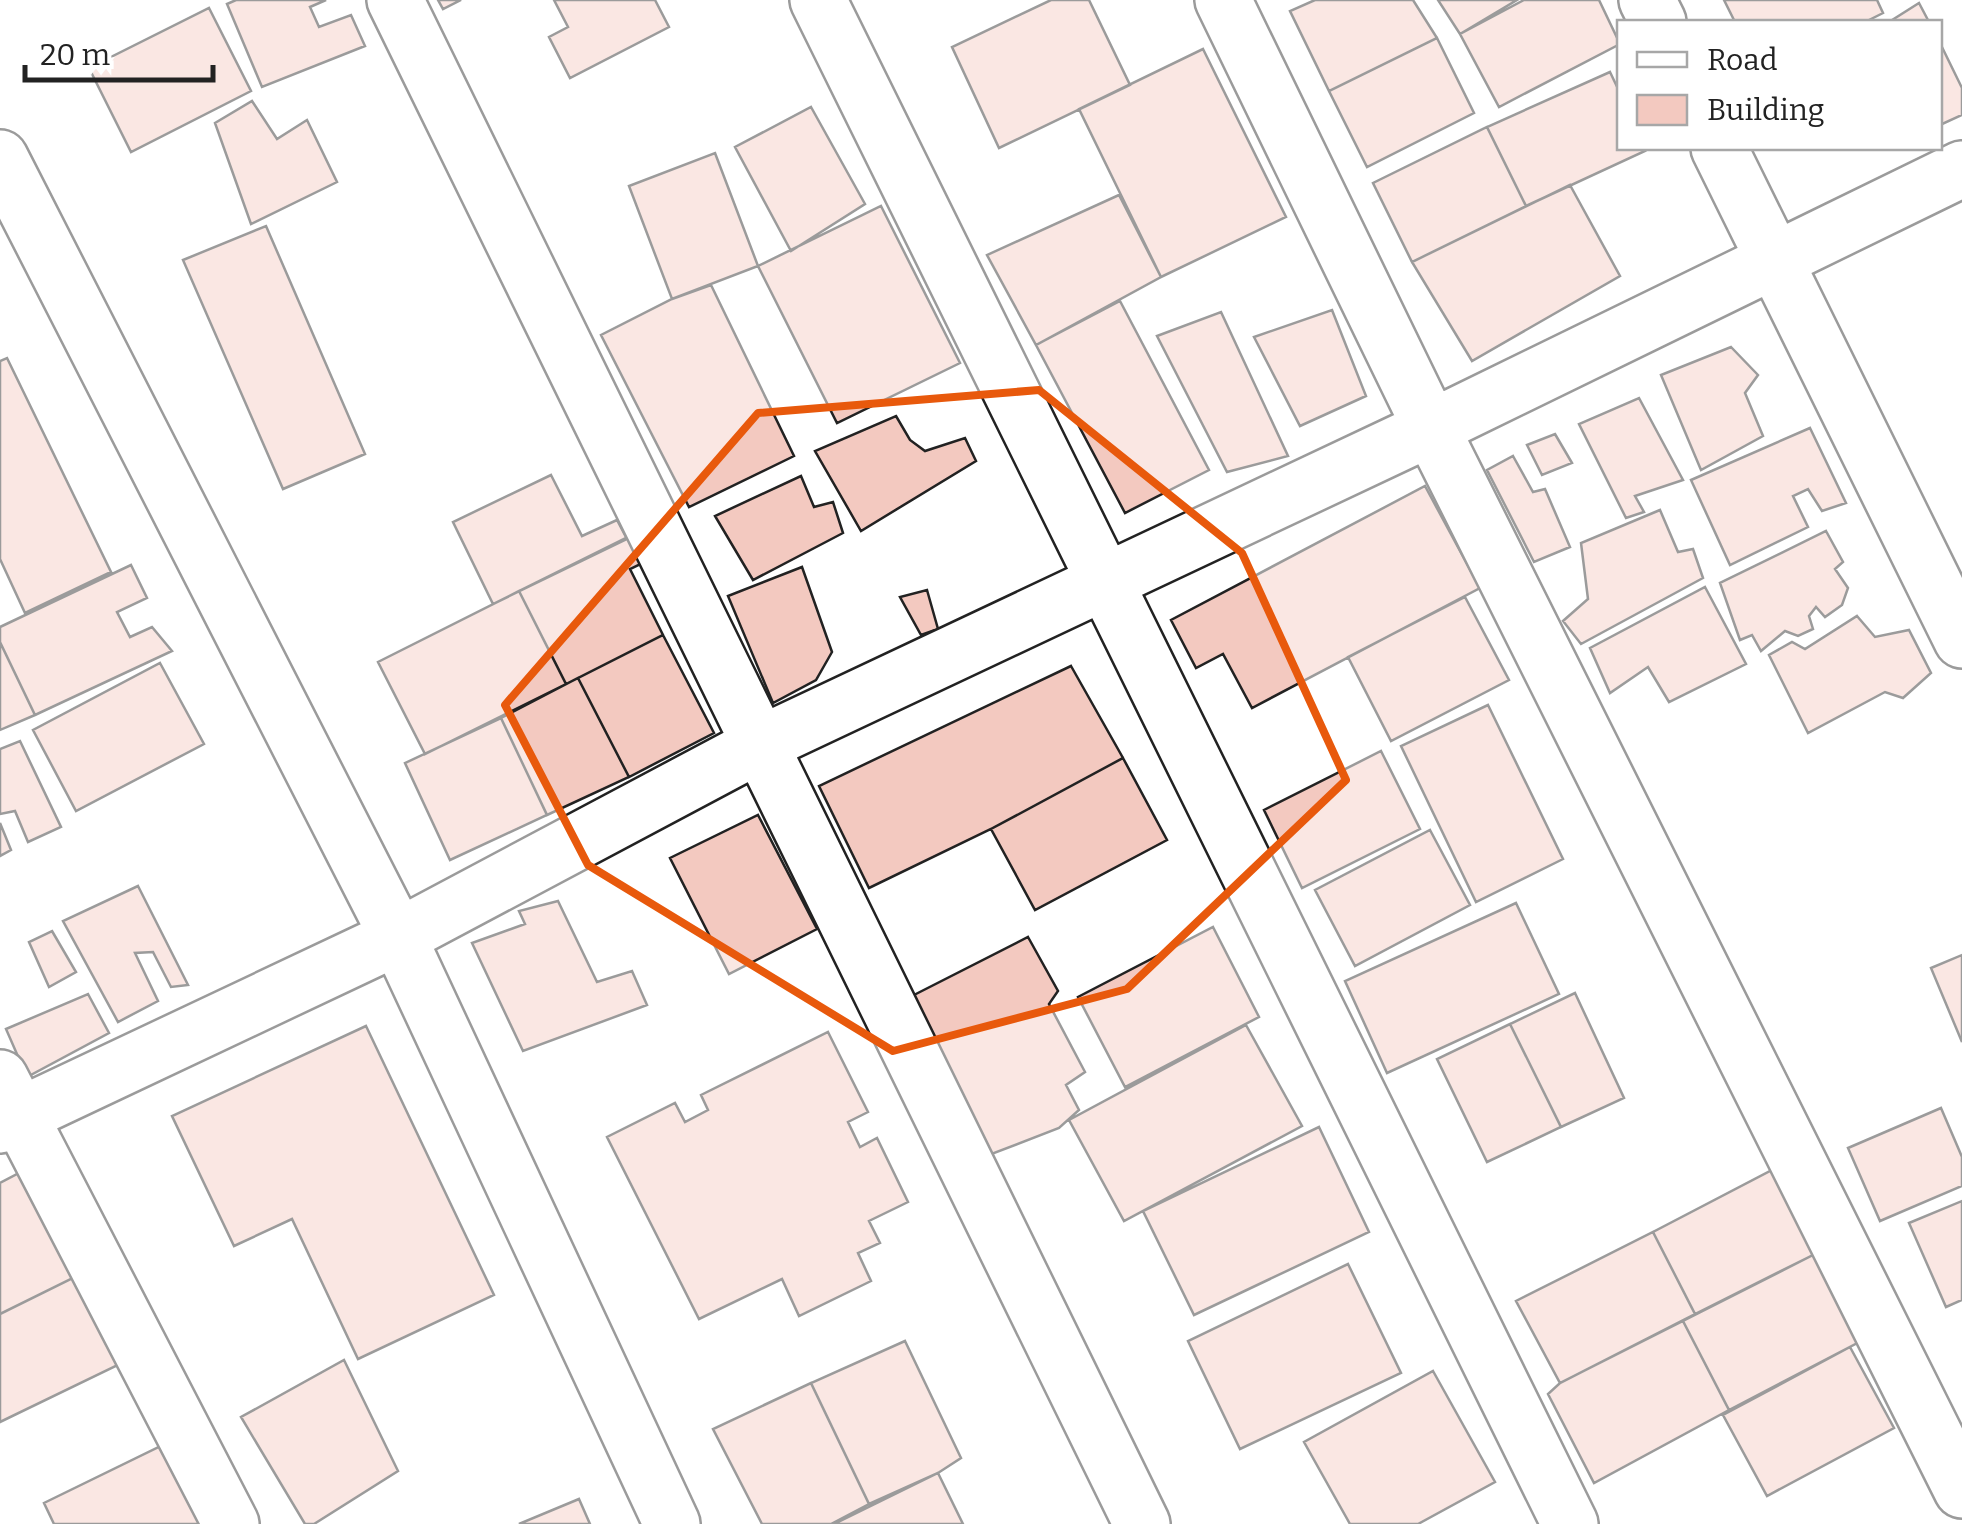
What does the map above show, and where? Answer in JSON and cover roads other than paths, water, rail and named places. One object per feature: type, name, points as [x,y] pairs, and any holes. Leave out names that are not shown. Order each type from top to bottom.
[{"type":"street","points":[[395,0],[1142,1524]]},
{"type":"street","points":[[818,0],[1570,1524]]},
{"type":"street","points":[[1223,0],[1430,428],[1962,1490]]},
{"type":"street","points":[[1720,150],[1962,640]]},
{"type":"street","points":[[0,158],[398,936],[672,1524]]},
{"type":"street","points":[[231,1524],[6,1106],[398,936],[762,744],[1430,428],[1962,169]]}]
